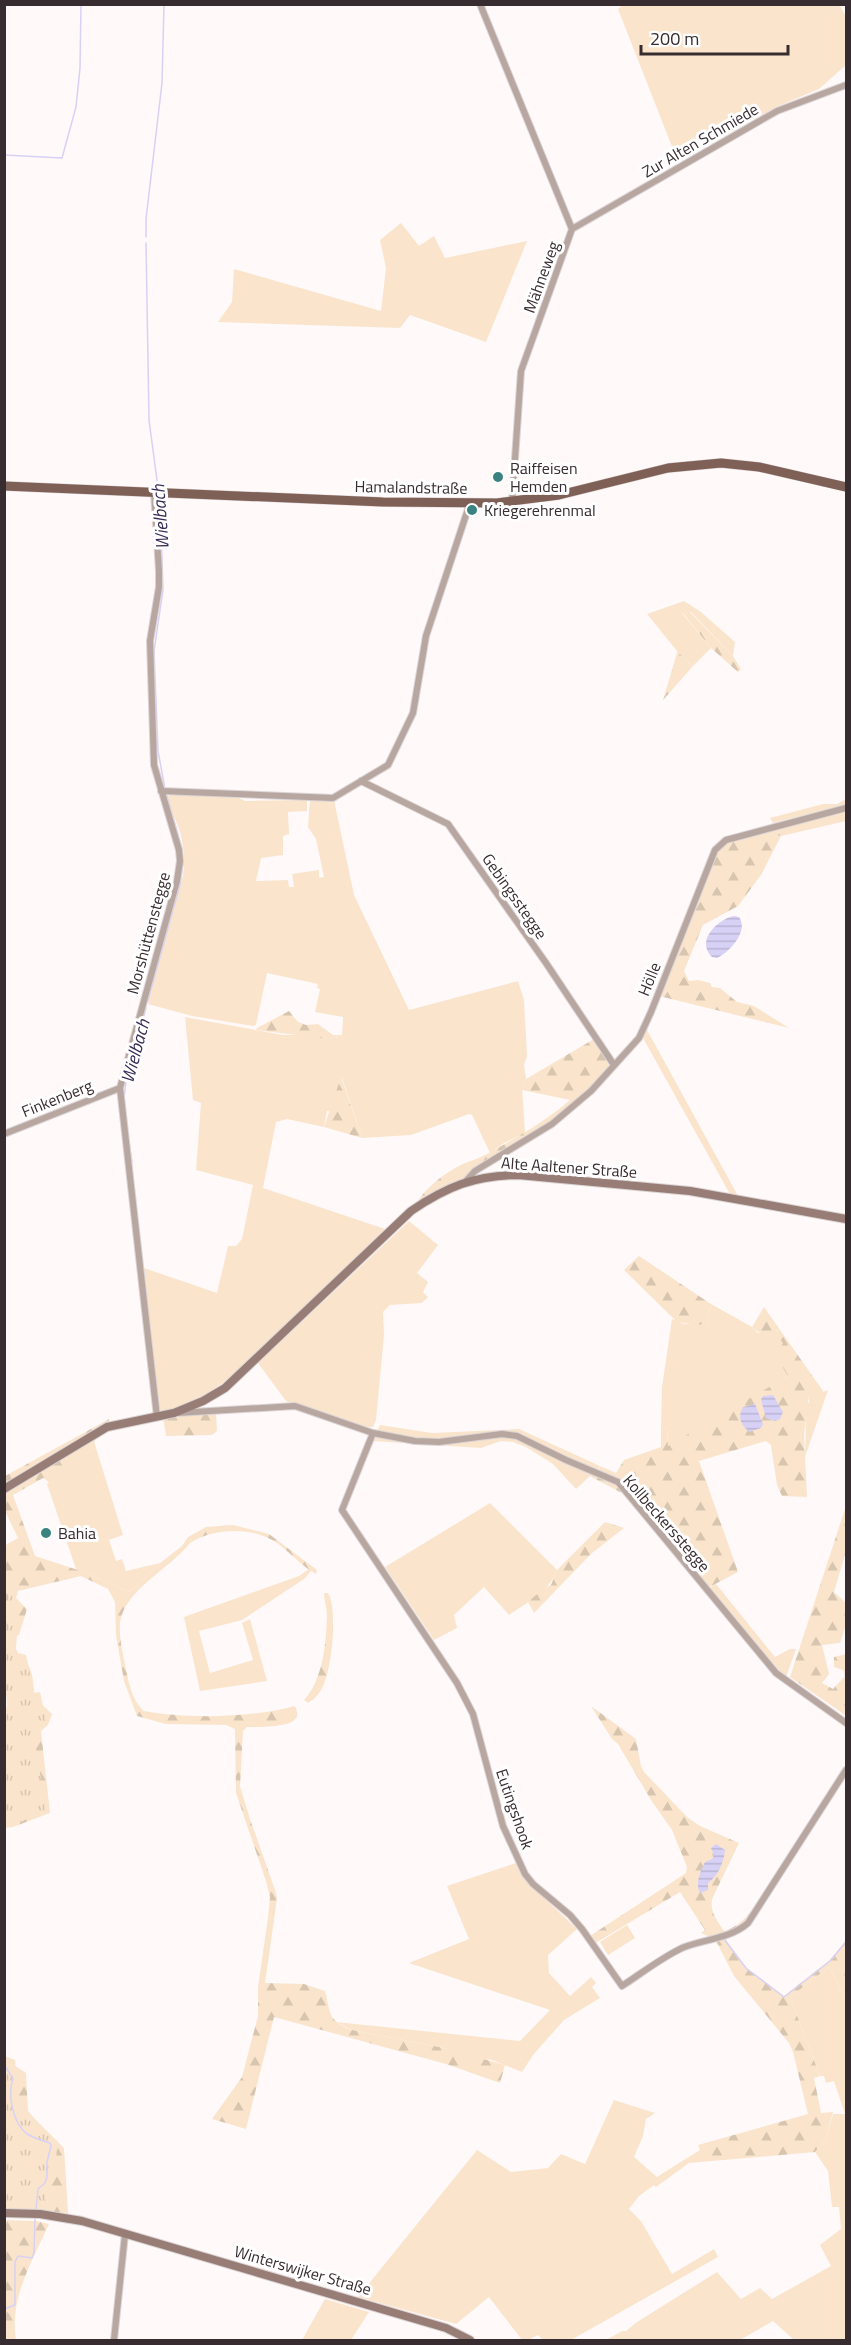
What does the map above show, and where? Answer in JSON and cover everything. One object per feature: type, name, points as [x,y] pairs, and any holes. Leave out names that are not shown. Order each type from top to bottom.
[{"type":"main road","name":"Hamalandstraße","points":[[4,486],[383,502],[512,502],[559,495],[668,468],[721,463],[759,467],[846,487]]},
{"type":"street","name":"Mähneweg","points":[[480,4],[572,229],[521,371],[512,502]]},
{"type":"street","name":"Zur Alten Schmiede","points":[[572,229],[777,111],[846,85]]},
{"type":"street","name":"Morshüttenstegge","points":[[157,492],[159,587],[150,641],[154,765],[179,850],[179,871],[120,1088],[157,1417]]},
{"type":"street","points":[[161,791],[333,798],[388,765],[413,712],[426,636],[470,503]]},
{"type":"street","name":"Gebingsstegge","points":[[362,781],[448,824],[614,1065]]},
{"type":"street","name":"Hölle","points":[[466,1181],[475,1171],[552,1124],[591,1091],[639,1038],[715,850],[720,844],[726,840],[770,827],[846,809]]},
{"type":"street","name":"Finkenberg","points":[[4,1134],[120,1088]]},
{"type":"street","name":"Alte Aaltener Straße","points":[[4,1489],[107,1427],[174,1413],[203,1401],[225,1388],[411,1211],[466,1181],[502,1175],[519,1175],[690,1191],[846,1219]]},
{"type":"street","name":"Kollbeckersstegge","points":[[174,1413],[201,1414],[296,1406],[373,1433],[415,1441],[439,1442],[502,1434],[516,1436],[618,1482],[776,1673],[846,1723]]},
{"type":"street","name":"Eutingshook","points":[[373,1433],[342,1510],[457,1683],[468,1704],[473,1714],[503,1826],[525,1874],[533,1884],[570,1915],[622,1986],[678,1950],[696,1942],[734,1933],[748,1923],[846,1770]]},
{"type":"street","name":"Winterswijker Straße","points":[[9,2213],[40,2214],[82,2221],[438,2325],[470,2340]]},
{"type":"street","points":[[114,2340],[125,2234]]},
{"type":"green space","points":[[624,4],[840,5],[846,17],[846,65],[819,89],[776,107],[678,162],[618,9]]},
{"type":"green space","points":[[401,223],[419,246],[434,236],[445,258],[527,241],[486,342],[410,315],[400,328],[218,322],[232,302],[234,269],[381,311],[386,268],[380,240]]},
{"type":"green space","points":[[684,601],[701,612],[735,642],[733,656],[691,612],[682,613],[711,648],[693,666],[677,651],[647,614]]},
{"type":"green space","points":[[682,612],[690,612],[733,656],[741,669],[738,672],[711,648]]},
{"type":"green space","points":[[677,651],[693,666],[663,700],[677,653]]},
{"type":"green space","points":[[178,794],[239,798],[245,801],[307,800],[307,811],[288,812],[289,834],[283,836],[283,855],[261,858],[256,881],[288,880],[289,887],[294,887],[292,874],[319,870],[319,878],[324,877],[316,839],[308,827],[310,800],[334,800],[354,895],[409,1010],[518,981],[524,1000],[527,1056],[524,1065],[526,1079],[522,1086],[525,1133],[490,1153],[472,1115],[469,1114],[411,1135],[362,1138],[342,1078],[338,1112],[327,1111],[324,1127],[287,1119],[276,1122],[263,1188],[385,1229],[236,1373],[202,1396],[164,1412],[159,1409],[144,1268],[217,1293],[228,1246],[236,1246],[242,1239],[253,1185],[196,1170],[201,1103],[193,1100],[185,1017],[283,1035],[307,1035],[329,1039],[342,1035],[343,1017],[315,1012],[320,989],[317,988],[318,984],[267,973],[256,1025],[253,1026],[192,1016],[148,1004],[183,876],[182,843],[168,796]]},
{"type":"green space","points":[[846,799],[846,805],[773,823],[770,818],[823,804],[837,804]]},
{"type":"green space","points":[[846,812],[846,821],[781,836],[775,828]]},
{"type":"green space","points":[[775,828],[781,836],[761,875],[738,906],[703,925],[684,971],[689,981],[698,980],[710,983],[712,987],[720,988],[737,1002],[754,1006],[789,1028],[659,996],[716,852],[727,841]]},
{"type":"green space","points":[[289,1011],[298,1022],[306,1025],[318,1024],[333,1035],[342,1035],[329,1039],[256,1030]]},
{"type":"green space","points":[[646,1028],[737,1194],[736,1197],[731,1196],[643,1038]]},
{"type":"green space","points":[[594,1039],[609,1065],[594,1085],[573,1105],[522,1144],[417,1203],[430,1187],[447,1173],[520,1135],[570,1100],[522,1090],[522,1086],[526,1079]]},
{"type":"green space","points":[[341,1077],[362,1138],[324,1127]]},
{"type":"green space","points":[[409,1221],[438,1245],[417,1273],[428,1282],[423,1292],[428,1297],[422,1303],[390,1305],[383,1312],[384,1335],[376,1420],[373,1427],[364,1427],[286,1401],[258,1363]]},
{"type":"green space","points":[[639,1256],[711,1304],[707,1323],[698,1325],[677,1322],[624,1270]]},
{"type":"green space","points":[[711,1304],[752,1327],[758,1333],[777,1331],[783,1340],[788,1376],[668,1447],[667,1429],[661,1426],[662,1387],[672,1319],[684,1324],[707,1323]]},
{"type":"green space","points":[[764,1307],[823,1391],[808,1397],[808,1402],[812,1406],[812,1416],[806,1420],[804,1434],[807,1497],[782,1496],[777,1485],[771,1445],[766,1441],[699,1461],[738,1572],[704,1590],[622,1493],[595,1479],[600,1466],[616,1473],[624,1460],[661,1447],[661,1426],[667,1429],[668,1446],[788,1376],[780,1360],[783,1343],[778,1337],[778,1331],[775,1330],[772,1334],[763,1333],[752,1327]]},
{"type":"green space","points":[[828,1390],[805,1457],[806,1420],[812,1415],[808,1397]]},
{"type":"green space","points":[[212,1407],[216,1414],[217,1431],[212,1435],[166,1436],[163,1417]]},
{"type":"green space","points":[[109,1419],[108,1431],[94,1441],[96,1448],[13,1495],[35,1556],[81,1571],[130,1592],[160,1563],[182,1546],[188,1537],[206,1527],[233,1525],[269,1534],[317,1570],[316,1574],[278,1544],[257,1534],[227,1531],[207,1535],[190,1543],[139,1590],[123,1611],[120,1623],[121,1644],[129,1683],[136,1701],[144,1711],[161,1714],[219,1716],[259,1713],[294,1706],[296,1708],[297,1717],[287,1724],[247,1727],[243,1731],[240,1786],[277,1897],[274,1920],[268,1918],[270,1897],[266,1881],[236,1793],[235,1729],[226,1725],[166,1724],[137,1716],[124,1681],[116,1635],[115,1602],[108,1589],[81,1576],[18,1591],[16,1598],[27,1609],[19,1635],[15,1636],[10,1649],[28,1664],[35,1698],[52,1714],[48,1725],[41,1731],[50,1813],[5,1828],[4,1713],[8,1703],[4,1687],[4,1546],[18,1538],[5,1511],[5,1476]]},
{"type":"green space","points":[[380,1425],[432,1433],[519,1429],[600,1466],[597,1471],[514,1432],[448,1439],[420,1439],[383,1434],[377,1431]]},
{"type":"green space","points":[[376,1437],[409,1443],[513,1437],[596,1474],[595,1479],[590,1476],[576,1489],[553,1464],[526,1447],[513,1442],[501,1441],[481,1448],[373,1441]]},
{"type":"green space","points":[[96,1448],[123,1535],[109,1540],[116,1561],[122,1559],[126,1571],[160,1563],[130,1592],[76,1569],[47,1484],[49,1482],[42,1477]]},
{"type":"green space","points":[[490,1503],[557,1570],[544,1590],[509,1615],[484,1587],[454,1615],[457,1628],[434,1640],[385,1567]]},
{"type":"green space","points":[[845,1509],[846,1551],[834,1592],[846,1603],[846,1625],[840,1643],[822,1645],[829,1674],[822,1683],[833,1689],[845,1676],[843,1670],[834,1667],[834,1657],[846,1654],[845,1715],[790,1677]]},
{"type":"green space","points":[[605,1522],[624,1528],[592,1553],[534,1613],[528,1602],[551,1585],[557,1570]]},
{"type":"green space","points":[[5,1568],[18,1619],[16,1649],[18,1653],[26,1655],[34,1693],[40,1692],[46,1719],[33,1730],[46,1810],[17,1824],[5,1826],[4,1713],[7,1709],[4,1635],[10,1609],[5,1586]]},
{"type":"green space","points":[[309,1569],[311,1571],[304,1579],[242,1620],[199,1631],[210,1673],[253,1660],[242,1623],[250,1619],[267,1681],[200,1691],[184,1617],[299,1576]]},
{"type":"green space","points":[[716,1584],[775,1657],[790,1649],[796,1649],[786,1677],[766,1657],[709,1588]]},
{"type":"green space","points":[[324,1593],[328,1593],[333,1612],[331,1656],[325,1682],[315,1698],[308,1703],[304,1700],[319,1672],[324,1649],[327,1616]]},
{"type":"green space","points":[[591,1706],[636,1739],[644,1772],[687,1817],[700,1826],[739,1843],[712,1899],[713,1912],[724,1931],[734,1927],[751,1912],[782,1863],[785,1864],[753,1915],[740,1928],[712,1938],[701,1933],[705,1930],[680,1892],[594,1944],[590,1936],[686,1873],[687,1867],[672,1830],[651,1800],[618,1744],[612,1739]]},
{"type":"green space","points":[[516,1863],[528,1883],[577,1929],[548,1955],[549,1973],[570,1996],[591,1977],[596,1983],[592,1987],[600,1998],[564,2020],[533,2055],[522,2072],[492,2060],[474,2058],[444,2048],[352,2030],[336,2022],[520,2041],[550,2010],[409,1963],[469,1939],[447,1886]]},
{"type":"green space","points":[[268,1918],[274,1920],[265,1983],[258,1987]]},
{"type":"green space","points":[[627,1925],[635,1938],[608,1955],[600,1942]]},
{"type":"green space","points":[[724,1937],[746,1968],[784,1996],[830,1960],[846,1940],[846,2001],[829,1967],[790,1997],[820,2076],[814,2078],[821,2113],[833,2112],[826,2138],[815,2152],[689,2163],[687,2158],[700,2150],[698,2145],[808,2114],[789,2043],[734,1976],[715,1939]]},
{"type":"green space","points":[[829,1967],[846,2001],[846,2340],[794,2340],[773,2321],[740,2340],[606,2340],[626,2331],[717,2272],[741,2299],[760,2288],[772,2299],[831,2266],[820,2245],[841,2229],[839,2207],[832,2207],[828,2171],[815,2152],[826,2138],[833,2114],[845,2114],[834,2081],[826,2083],[824,2076],[820,2076],[790,1997]]},
{"type":"green space","points":[[265,1983],[304,1984],[325,1991],[331,2015],[338,2023],[352,2030],[444,2048],[505,2065],[500,2083],[446,2064],[274,2017],[246,2129],[212,2119],[242,2077],[258,2016],[258,1987]]},
{"type":"green space","points":[[5,2056],[15,2060],[17,2080],[15,2096],[58,2146],[52,2179],[43,2205],[27,2209],[5,2209]]},
{"type":"green space","points":[[4,2059],[26,2073],[28,2112],[64,2148],[68,2213],[5,2209]]},
{"type":"green space","points":[[614,2100],[655,2113],[646,2119],[643,2136],[634,2157],[657,2177],[687,2158],[689,2163],[656,2187],[654,2185],[639,2196],[629,2209],[641,2221],[672,2274],[714,2249],[718,2257],[571,2340],[543,2340],[538,2335],[522,2340],[489,2297],[456,2324],[358,2297],[477,2150],[511,2172],[548,2168],[561,2154],[585,2164]]},
{"type":"green space","points":[[5,2220],[36,2221],[49,2224],[29,2266],[19,2295],[15,2325],[16,2340],[5,2340]]},
{"type":"green space","points":[[325,2299],[369,2312],[351,2340],[302,2340]]},
{"type":"shaded area","points":[[734,916],[739,917],[742,928],[737,941],[717,958],[712,957],[707,951],[707,938],[721,921]]},
{"type":"shaded area","points":[[773,1395],[783,1412],[780,1419],[775,1421],[766,1418],[761,1400],[763,1396]]},
{"type":"shaded area","points":[[755,1404],[763,1424],[761,1428],[749,1432],[742,1424],[740,1414],[743,1407]]},
{"type":"shaded area","points":[[716,1844],[725,1850],[722,1864],[718,1873],[708,1883],[708,1890],[700,1893],[698,1881],[700,1874],[705,1862],[712,1859],[714,1855],[711,1848]]},
{"type":"waterway","points":[[4,155],[62,158],[76,107],[80,68],[81,4]]},
{"type":"waterway","name":"Wielbach","points":[[146,237],[146,219],[162,83],[164,4]]},
{"type":"waterway","name":"Wielbach","points":[[146,243],[149,420],[158,488]]},
{"type":"waterway","name":"Wielbach","points":[[160,495],[163,590],[154,651],[158,751],[165,789]]},
{"type":"waterway","name":"Wielbach","points":[[148,1001],[180,885],[183,864],[182,849],[167,796]]},
{"type":"waterway","name":"Wielbach","points":[[124,1098],[126,1082],[146,1008]]},
{"type":"waterway","name":"Wielbach","points":[[129,1142],[132,1162]]},
{"type":"waterway","points":[[724,1939],[746,1968],[784,1997],[830,1961],[846,1942]]},
{"type":"waterway","points":[[4,2064],[13,2079],[11,2101],[18,2123],[27,2134],[50,2143],[51,2146],[47,2162],[47,2177],[45,2183],[38,2189],[36,2210]]},
{"type":"waterway","points":[[4,2309],[15,2305],[15,2262],[18,2256],[32,2258],[34,2253],[35,2218]]},
{"type":"place","name":"Raiffeisen Hemden","points":[[498,477]]},
{"type":"place","name":"Kriegerehrenmal","points":[[472,510]]},
{"type":"place","name":"Bahia","points":[[46,1533]]}]
